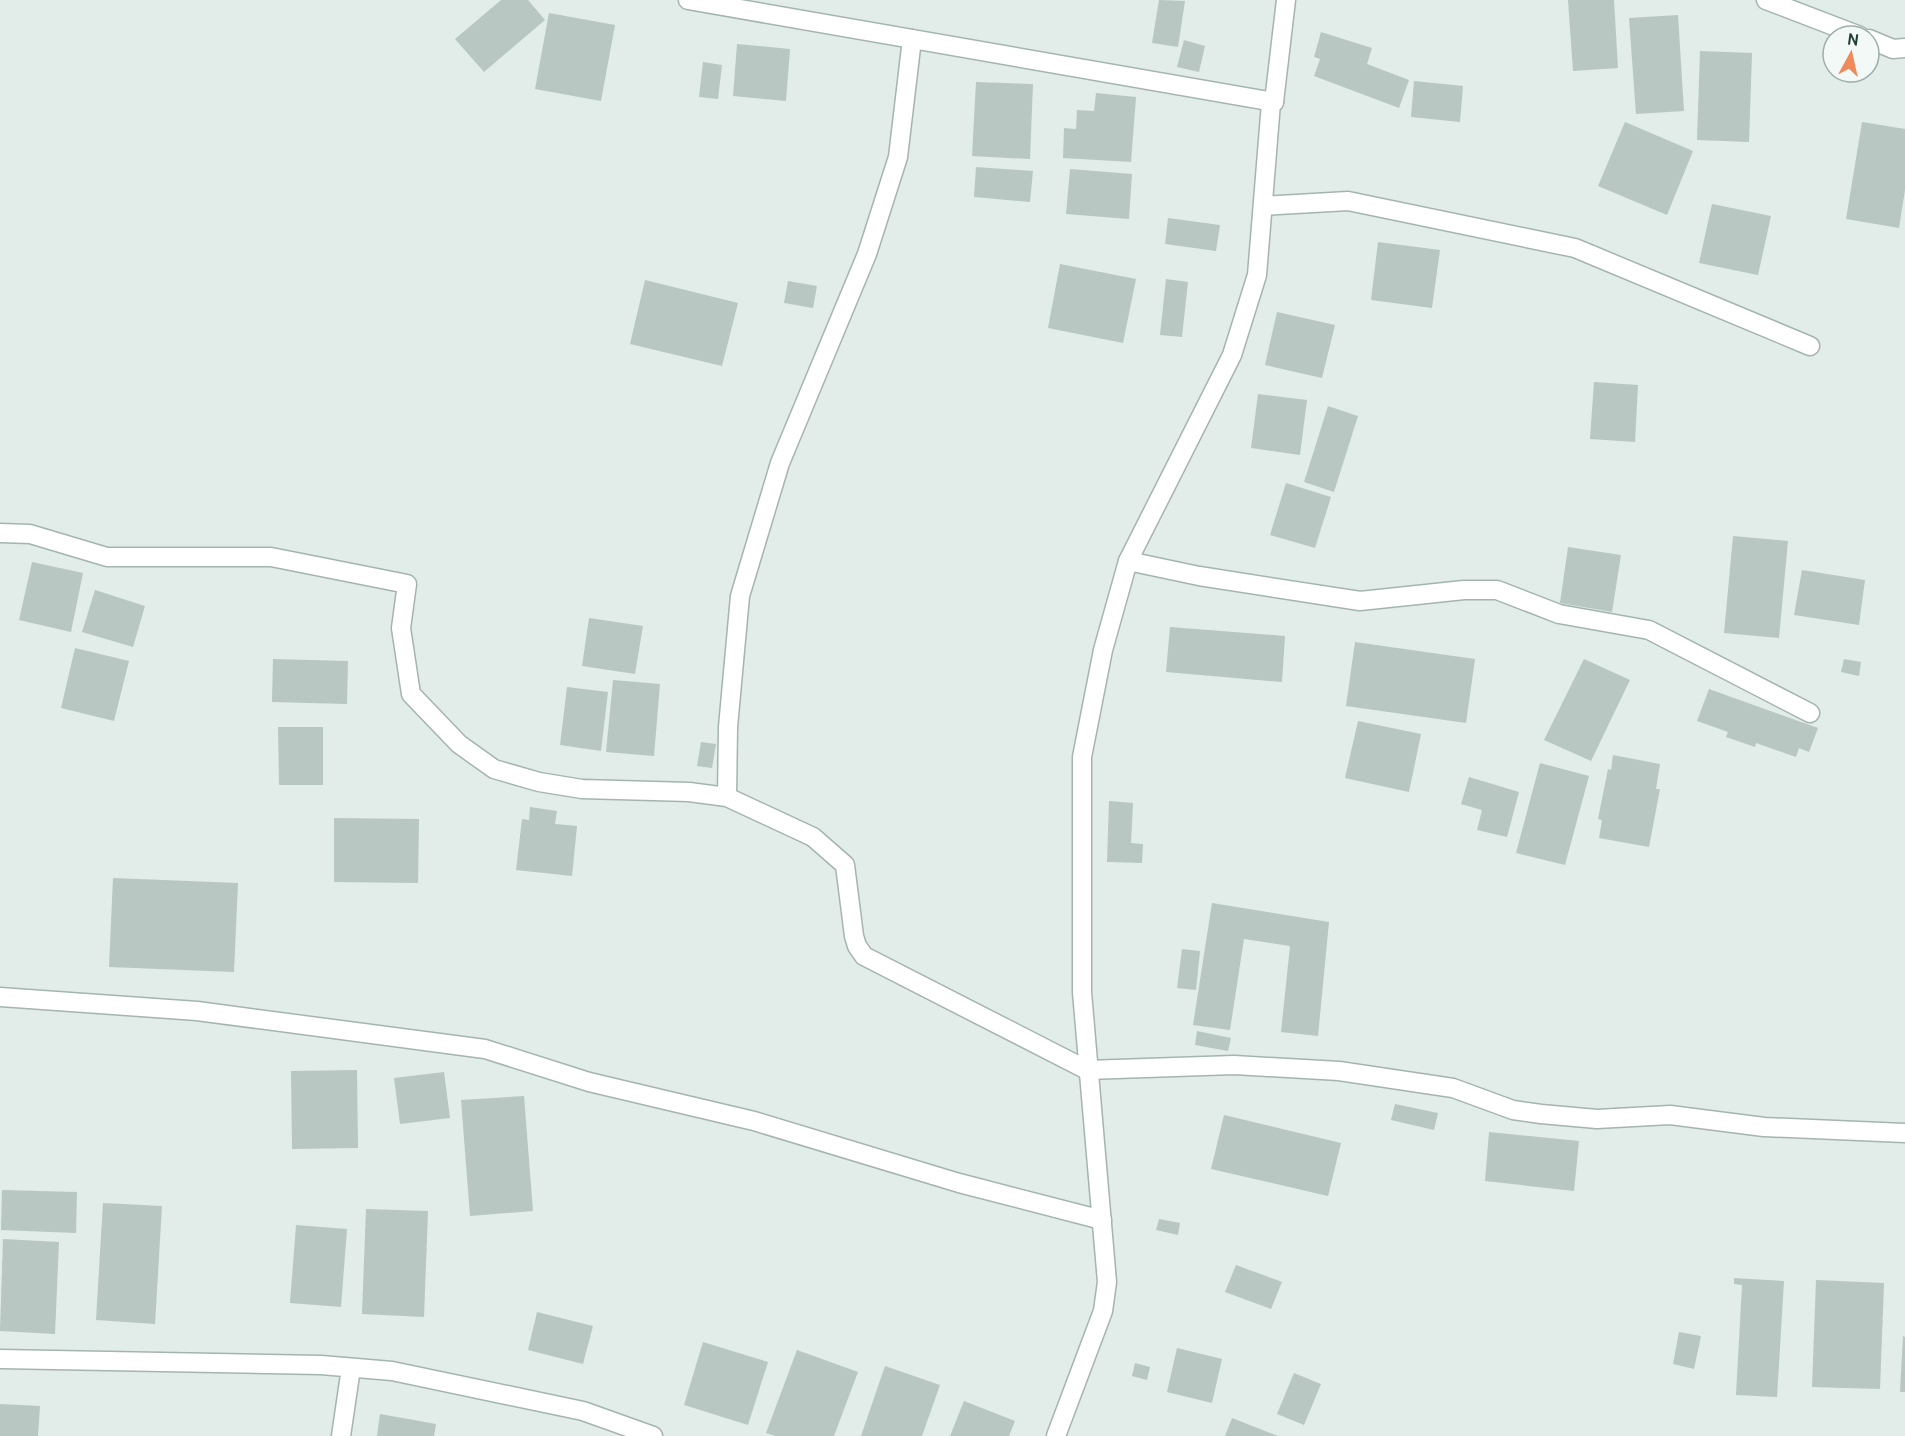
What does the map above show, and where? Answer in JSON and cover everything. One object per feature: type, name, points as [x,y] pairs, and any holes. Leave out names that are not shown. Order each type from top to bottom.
[{"type":"street","points":[[688,0],[1274,102]]},
{"type":"street","points":[[1056,1436],[1103,1311],[1107,1282],[1082,992],[1082,757],[1103,651],[1128,561],[1232,355],[1257,275],[1271,103],[1274,102],[1286,0]]},
{"type":"street","points":[[1766,0],[1829,24]]},
{"type":"street","points":[[727,797],[728,727],[740,596],[780,463],[867,254],[894,168],[912,39]]},
{"type":"street","points":[[1881,44],[1893,49],[1905,48]]},
{"type":"street","points":[[1263,206],[1348,201],[1575,248],[1810,346]]},
{"type":"street","points":[[0,533],[30,534],[107,557],[271,558],[407,584],[401,628],[411,693],[459,744],[494,769],[539,782],[582,789],[689,792],[727,797],[813,837],[845,865],[856,946],[864,956],[1087,1070],[1234,1065],[1339,1071],[1453,1088],[1513,1110],[1541,1114],[1597,1119],[1670,1114],[1764,1127],[1905,1133]]},
{"type":"street","points":[[1128,561],[1199,576],[1360,601],[1464,590],[1497,590],[1559,614],[1649,630],[1810,713]]},
{"type":"street","points":[[0,997],[197,1011],[484,1048],[589,1082],[754,1121],[959,1183],[1102,1220]]},
{"type":"street","points":[[0,1359],[393,1371],[583,1411],[653,1436]]},
{"type":"street","points":[[340,1436],[351,1368]]},
{"type":"building","points":[[501,0],[528,0],[545,20],[484,72],[455,39]]},
{"type":"building","points":[[1159,0],[1185,1],[1178,47],[1152,43]]},
{"type":"building","points":[[1568,0],[1614,0],[1618,68],[1573,71]]},
{"type":"building","points":[[549,13],[615,25],[601,101],[535,89]]},
{"type":"building","points":[[1678,15],[1684,111],[1636,114],[1629,18]]},
{"type":"building","points":[[1321,32],[1372,48],[1367,64],[1409,80],[1399,108],[1314,76],[1320,59],[1314,57]]},
{"type":"building","points":[[1184,40],[1205,46],[1199,72],[1177,67]]},
{"type":"building","points":[[737,44],[790,49],[786,101],[733,96]]},
{"type":"building","points":[[1700,51],[1752,53],[1749,142],[1697,140]]},
{"type":"building","points":[[703,62],[722,65],[718,99],[699,97]]},
{"type":"building","points":[[1414,81],[1463,86],[1460,122],[1411,117]]},
{"type":"building","points":[[976,82],[1033,84],[1030,159],[972,156]]},
{"type":"building","points":[[1096,93],[1136,97],[1131,162],[1063,158],[1064,128],[1076,129],[1077,110],[1094,111]]},
{"type":"building","points":[[1625,122],[1693,151],[1667,215],[1598,186]]},
{"type":"building","points":[[1862,122],[1905,129],[1905,190],[1899,228],[1846,219]]},
{"type":"building","points":[[976,167],[1033,171],[1030,202],[974,197]]},
{"type":"building","points":[[1070,169],[1132,174],[1129,219],[1066,214]]},
{"type":"building","points":[[1712,204],[1771,216],[1758,275],[1699,263]]},
{"type":"building","points":[[1168,218],[1220,225],[1216,251],[1165,244]]},
{"type":"building","points":[[1378,242],[1440,250],[1432,308],[1371,300]]},
{"type":"building","points":[[1060,264],[1136,279],[1123,343],[1048,328]]},
{"type":"building","points":[[1166,279],[1188,282],[1182,337],[1160,335]]},
{"type":"building","points":[[645,280],[738,303],[722,366],[630,344]]},
{"type":"building","points":[[788,281],[817,286],[813,308],[784,303]]},
{"type":"building","points":[[1277,312],[1335,325],[1322,378],[1265,365]]},
{"type":"building","points":[[1594,382],[1638,385],[1635,442],[1590,439]]},
{"type":"building","points":[[1258,394],[1307,400],[1300,455],[1251,448]]},
{"type":"building","points":[[1328,406],[1358,416],[1334,492],[1304,482]]},
{"type":"building","points":[[1286,483],[1331,497],[1315,548],[1270,535]]},
{"type":"building","points":[[1733,536],[1788,541],[1779,638],[1724,633]]},
{"type":"building","points":[[1568,547],[1621,555],[1612,612],[1560,603]]},
{"type":"building","points":[[32,562],[83,573],[71,632],[19,620]]},
{"type":"building","points":[[1802,570],[1865,580],[1859,625],[1794,615]]},
{"type":"building","points":[[95,590],[145,606],[133,647],[82,632]]},
{"type":"building","points":[[589,618],[643,626],[635,674],[582,666]]},
{"type":"building","points":[[1170,627],[1285,636],[1282,682],[1166,672]]},
{"type":"building","points":[[1355,642],[1475,659],[1466,723],[1346,706]]},
{"type":"building","points":[[75,648],[129,661],[114,721],[61,708]]},
{"type":"building","points":[[273,659],[348,661],[347,704],[272,702]]},
{"type":"building","points":[[1584,659],[1630,680],[1591,761],[1544,740]]},
{"type":"building","points":[[1844,659],[1861,662],[1859,676],[1841,672]]},
{"type":"building","points":[[613,680],[660,684],[654,756],[606,752]]},
{"type":"building","points":[[567,687],[608,692],[601,751],[560,745]]},
{"type":"building","points":[[1709,689],[1818,728],[1809,752],[1799,748],[1796,757],[1756,743],[1755,747],[1726,737],[1728,732],[1697,721]]},
{"type":"building","points":[[1358,721],[1421,734],[1409,792],[1345,778]]},
{"type":"building","points":[[278,727],[323,727],[323,785],[279,785]]},
{"type":"building","points":[[701,742],[716,744],[712,768],[697,766]]},
{"type":"building","points":[[1613,755],[1660,764],[1656,789],[1660,789],[1649,847],[1599,838],[1602,820],[1598,819]]},
{"type":"building","points":[[1540,763],[1589,776],[1565,865],[1516,853]]},
{"type":"building","points":[[1469,777],[1519,792],[1507,837],[1477,830],[1482,810],[1461,804]]},
{"type":"building","points":[[1109,801],[1133,803],[1131,843],[1143,844],[1142,863],[1107,862]]},
{"type":"building","points":[[530,807],[557,811],[555,824],[577,826],[572,876],[516,870],[522,819],[529,820]]},
{"type":"building","points":[[334,818],[419,819],[418,883],[334,882]]},
{"type":"building","points":[[113,878],[238,883],[234,972],[109,967]]},
{"type":"building","points":[[1212,903],[1329,922],[1318,1036],[1281,1032],[1290,946],[1244,939],[1230,1030],[1193,1025]]},
{"type":"building","points":[[1182,949],[1200,951],[1196,990],[1177,988]]},
{"type":"building","points":[[1197,1031],[1231,1038],[1228,1051],[1195,1045]]},
{"type":"building","points":[[357,1070],[358,1148],[292,1149],[291,1071]]},
{"type":"building","points":[[444,1072],[450,1118],[400,1124],[394,1078]]},
{"type":"building","points":[[524,1096],[533,1211],[470,1216],[461,1100]]},
{"type":"building","points":[[1395,1104],[1438,1113],[1434,1130],[1391,1120]]},
{"type":"building","points":[[1224,1115],[1341,1143],[1328,1196],[1211,1169]]},
{"type":"building","points":[[1489,1132],[1579,1141],[1574,1191],[1485,1181]]},
{"type":"building","points":[[2,1190],[77,1192],[76,1233],[1,1230]]},
{"type":"building","points":[[103,1203],[162,1206],[155,1324],[96,1320]]},
{"type":"building","points":[[366,1209],[428,1211],[424,1317],[362,1314]]},
{"type":"building","points":[[1159,1219],[1180,1223],[1178,1235],[1156,1230]]},
{"type":"building","points":[[296,1225],[347,1229],[341,1307],[290,1303]]},
{"type":"building","points":[[3,1239],[59,1242],[55,1334],[0,1331]]},
{"type":"building","points":[[1236,1265],[1282,1282],[1271,1309],[1225,1292]]},
{"type":"building","points":[[1734,1278],[1784,1281],[1777,1397],[1736,1395],[1742,1285],[1734,1284]]},
{"type":"building","points":[[1816,1280],[1884,1283],[1880,1389],[1812,1387]]},
{"type":"building","points":[[537,1312],[593,1326],[583,1364],[528,1350]]},
{"type":"building","points":[[1679,1332],[1701,1336],[1694,1369],[1673,1364]]},
{"type":"building","points":[[1903,1336],[1905,1337],[1905,1392],[1900,1392]]},
{"type":"building","points":[[703,1342],[768,1362],[748,1425],[684,1405]]},
{"type":"building","points":[[1177,1348],[1222,1359],[1212,1403],[1167,1392]]},
{"type":"building","points":[[797,1350],[858,1372],[834,1436],[775,1436],[766,1433]]},
{"type":"building","points":[[1135,1363],[1150,1367],[1147,1380],[1132,1376]]},
{"type":"building","points":[[885,1366],[940,1385],[922,1436],[861,1436]]},
{"type":"building","points":[[1294,1373],[1321,1384],[1304,1425],[1277,1414]]},
{"type":"building","points":[[964,1401],[1015,1421],[1009,1436],[950,1436]]},
{"type":"building","points":[[0,1404],[40,1406],[38,1436],[0,1436]]},
{"type":"building","points":[[380,1414],[436,1424],[434,1436],[377,1436]]},
{"type":"building","points":[[1232,1418],[1278,1436],[1225,1436]]}]
